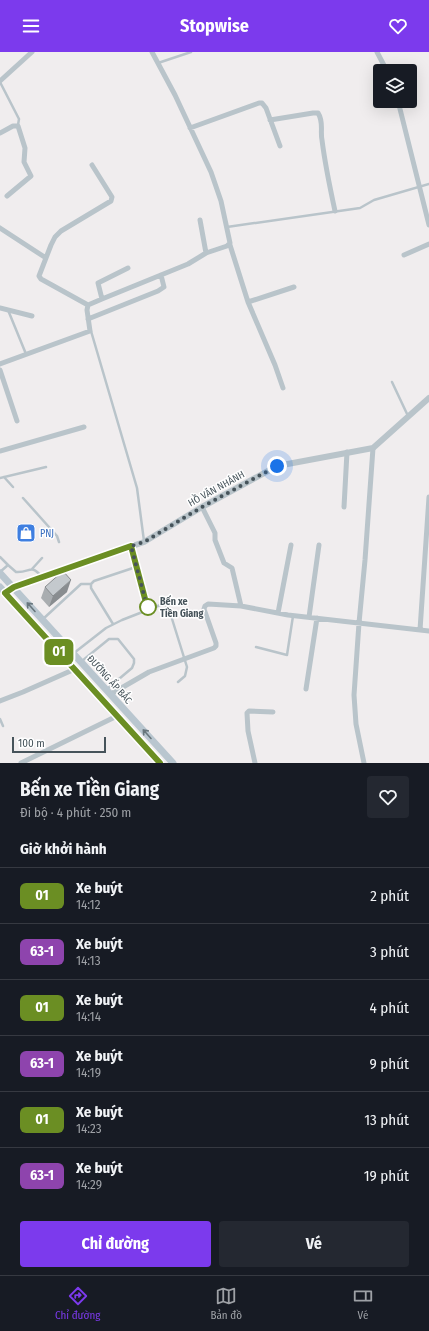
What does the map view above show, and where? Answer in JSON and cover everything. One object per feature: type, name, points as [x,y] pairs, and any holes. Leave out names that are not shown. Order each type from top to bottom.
[{"type":"main road","name":"ĐƯỜNG ẤP BẮC","points":[[0,572],[173,763]]},
{"type":"main road","name":"ĐƯỜNG ẤP BẮC","points":[[0,587],[160,763]]},
{"type":"main road","points":[[54,647],[62,641]]},
{"type":"street","points":[[0,81],[32,52]]},
{"type":"street","points":[[152,52],[211,172],[221,201],[230,245],[248,302],[275,365],[283,388]]},
{"type":"street","points":[[377,52],[383,64]]},
{"type":"street","points":[[190,128],[259,103],[264,105],[280,146]]},
{"type":"street","points":[[400,108],[429,225]]},
{"type":"street","points":[[270,120],[316,113],[320,115],[322,140],[335,211]]},
{"type":"street","points":[[0,133],[13,126],[18,126],[24,148],[24,162],[31,176],[6,196]]},
{"type":"street","points":[[88,305],[41,279],[39,274],[55,236],[111,201],[112,197],[92,165]]},
{"type":"street","points":[[200,220],[206,253]]},
{"type":"street","points":[[0,228],[46,258]]},
{"type":"street","points":[[404,255],[429,244]]},
{"type":"street","points":[[88,305],[188,264],[206,253],[230,245]]},
{"type":"street","points":[[102,299],[98,284],[128,268]]},
{"type":"street","points":[[88,319],[158,291],[164,287],[162,275]]},
{"type":"street","points":[[248,302],[294,287]]},
{"type":"street","points":[[0,364],[90,330],[87,310],[88,305]]},
{"type":"street","points":[[0,308],[32,316]]},
{"type":"street","points":[[0,370],[17,421]]},
{"type":"street","points":[[364,763],[354,711],[359,623],[373,448],[429,398]]},
{"type":"street","points":[[0,451],[84,427]]},
{"type":"street","name":"HỒ VĂN NHÁNH","points":[[5,593],[14,587],[144,542],[202,507],[277,466],[373,448]]},
{"type":"street","points":[[344,506],[347,452]]},
{"type":"street","points":[[420,630],[429,497]]},
{"type":"street","points":[[202,507],[215,533],[215,540],[224,564],[232,568],[241,606]]},
{"type":"street","points":[[278,613],[291,545]]},
{"type":"street","points":[[309,617],[319,545]]},
{"type":"street","points":[[109,692],[149,672],[214,648],[216,646],[204,609],[208,604],[241,606],[293,615],[429,631]]},
{"type":"street","points":[[306,689],[317,618]]},
{"type":"street","points":[[0,701],[75,669]]},
{"type":"street","points":[[255,763],[248,731],[247,713],[249,711],[273,712]]},
{"type":"street","points":[[21,763],[117,716]]},
{"type":"lane","points":[[158,63],[191,52]]},
{"type":"lane","points":[[0,81],[19,119],[18,126]]},
{"type":"lane","points":[[227,227],[360,208],[374,200],[429,184]]},
{"type":"lane","points":[[7,310],[26,355]]},
{"type":"lane","points":[[90,330],[137,488],[144,542]]},
{"type":"lane","points":[[392,382],[409,416]]},
{"type":"lane","points":[[2,477],[46,467]]},
{"type":"lane","points":[[2,477],[13,487]]},
{"type":"lane","points":[[23,498],[57,536],[59,542]]},
{"type":"lane","points":[[131,546],[148,610]]},
{"type":"lane","points":[[0,557],[16,572],[32,569],[36,570],[42,577]]},
{"type":"lane","points":[[32,569],[42,558]]},
{"type":"lane","points":[[0,572],[8,565]]},
{"type":"lane","points":[[43,620],[81,584],[91,584],[94,581],[136,567]]},
{"type":"lane","points":[[91,584],[91,588],[113,624]]},
{"type":"lane","points":[[74,654],[113,624],[163,604],[168,606],[185,658],[187,671],[185,676],[178,682]]},
{"type":"lane","points":[[256,648],[287,655],[293,615]]},
{"type":"lane","points":[[81,661],[109,639],[118,639],[134,659],[134,663],[132,668],[109,692]]},
{"type":"lane","points":[[0,719],[3,726]]},
{"type":"building","points":[[63,571],[71,580],[53,596],[45,587]]},
{"type":"bus line","name":"01","points":[[148,610],[131,546],[14,587],[5,593],[160,763]]},
{"type":"place","name":"PNJ","points":[[26,533]]},
{"type":"place","name":"Bến xe Tiền Giang","points":[[148,607]]},
{"type":"route","points":[[148,607],[148,610],[131,546],[144,542],[202,507],[277,466]]}]
